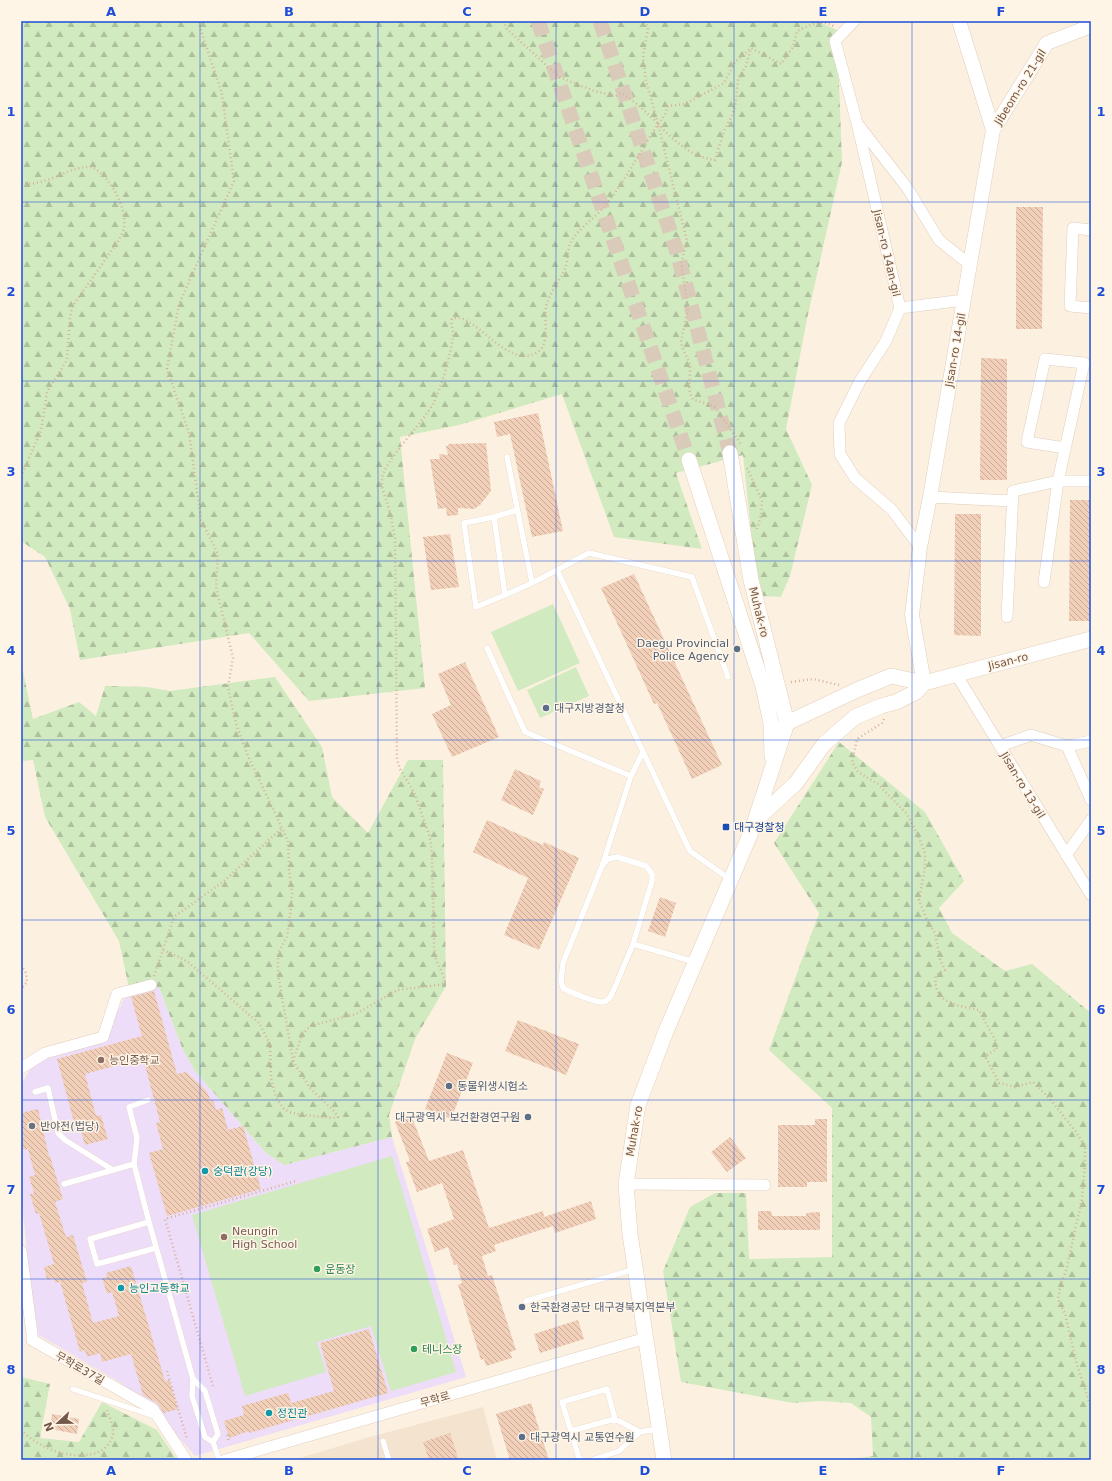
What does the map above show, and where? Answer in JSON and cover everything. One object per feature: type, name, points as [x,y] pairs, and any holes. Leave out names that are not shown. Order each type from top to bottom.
[{"type":"main road","name":"Muhak-ro","points":[[664,1460],[630,1234],[626,1184],[638,1105],[666,1031],[755,821],[787,723],[751,580],[736,449]]},
{"type":"main road","name":"Muhak-ro","points":[[688,460],[763,686],[771,723],[772,767]]},
{"type":"main road","name":"Jisan-ro","points":[[772,737],[787,723],[891,676],[924,683],[1091,639]]},
{"type":"main road","name":"Jisan-ro","points":[[796,783],[824,744],[855,717],[881,706],[896,702],[916,692],[924,683]]},
{"type":"main road","name":"Muhak-ro","points":[[755,821],[796,783]]},
{"type":"street","name":"Jisan-ro 14an-gil","points":[[854,21],[835,41],[858,123],[900,308],[886,341],[860,381],[839,423],[840,454],[855,478],[892,510],[920,547]]},
{"type":"street","name":"Jisan-ro 14-gil","points":[[924,683],[912,615],[920,547],[930,497],[993,130],[958,21]]},
{"type":"street","name":"Jibeom-ro 21-gil","points":[[993,130],[1047,43],[1091,26]]},
{"type":"street","points":[[858,123],[908,189],[939,240],[970,265]]},
{"type":"street","points":[[1091,230],[1073,228],[1070,306],[1091,308]]},
{"type":"street","points":[[900,308],[964,300]]},
{"type":"street","points":[[1044,582],[1058,481],[1084,363],[1045,359],[1027,442],[1065,448]]},
{"type":"street","points":[[1007,617],[1013,491],[1058,481],[1091,481]]},
{"type":"street","points":[[930,497],[1012,501]]},
{"type":"street","name":"Jisan-ro 13-gil","points":[[956,674],[1066,855],[1088,884],[1091,895]]},
{"type":"street","points":[[1000,746],[1031,735],[1067,746],[1091,741]]},
{"type":"street","points":[[1067,746],[1091,800]]},
{"type":"street","points":[[1066,855],[1091,820]]},
{"type":"street","points":[[21,1068],[45,1053],[103,1037],[113,1002],[117,994],[151,985]]},
{"type":"street","points":[[626,1184],[765,1185]]},
{"type":"street","name":"무학로37길","points":[[21,1251],[32,1340],[153,1409],[186,1460]]},
{"type":"street","name":"무학로","points":[[225,1460],[646,1338]]},
{"type":"lane","points":[[508,457],[532,583]]},
{"type":"lane","points":[[517,510],[494,517],[464,523],[476,607],[532,583],[588,553],[692,578],[728,677]]},
{"type":"lane","points":[[494,517],[505,595]]},
{"type":"lane","points":[[557,570],[690,851],[731,880]]},
{"type":"lane","points":[[486,648],[525,732],[630,776]]},
{"type":"lane","points":[[602,866],[608,859],[617,857],[646,866],[650,869],[652,874],[651,886],[633,944],[612,994],[610,998],[605,1001],[597,1001],[563,988],[561,980],[564,963],[602,866],[630,776],[643,752]]},
{"type":"lane","points":[[633,944],[695,962]]},
{"type":"lane","points":[[35,1092],[48,1088],[58,1133],[65,1140],[113,1170]]},
{"type":"lane","points":[[148,1100],[129,1107],[137,1138],[134,1164],[193,1379],[192,1396],[202,1430],[205,1437],[213,1442],[219,1460]]},
{"type":"lane","points":[[64,1184],[134,1164]]},
{"type":"lane","points":[[149,1222],[90,1239],[97,1264],[156,1248]]},
{"type":"lane","points":[[526,1301],[635,1269]]},
{"type":"lane","points":[[193,1379],[205,1391],[218,1434],[213,1442]]},
{"type":"lane","points":[[73,1389],[159,1418]]},
{"type":"lane","points":[[581,1460],[579,1458],[562,1402],[607,1389],[615,1419]]},
{"type":"lane","points":[[571,1431],[615,1419],[640,1432]]},
{"type":"lane","points":[[592,1460],[619,1451],[640,1432],[659,1429]]},
{"type":"lane","points":[[383,1441],[389,1460]]},
{"type":"path","points":[[163,950],[188,962],[259,1023],[270,1044],[271,1078],[276,1097],[283,1108],[289,1112],[297,1114],[329,1118],[338,1117],[335,1112],[310,1088],[293,1061],[278,974],[278,952],[287,937],[292,892],[288,841],[248,756],[236,724],[228,688],[233,658],[216,587],[218,554],[201,520],[189,433],[167,369],[179,304],[234,181],[222,94],[198,21]]},
{"type":"path","points":[[503,21],[507,29],[559,77],[594,91],[616,96],[620,93],[640,106],[658,124]]},
{"type":"path","points":[[645,21],[648,28],[643,58],[643,68],[687,241],[681,263],[688,308],[681,342],[690,366],[690,396],[694,400],[714,406],[736,449]]},
{"type":"path","points":[[658,124],[665,115],[668,106],[685,104],[724,83],[735,62],[751,48],[781,64],[793,47],[797,31],[814,24],[828,22],[844,32]]},
{"type":"path","points":[[21,183],[31,184],[80,168],[92,167],[102,174],[117,194],[121,205],[124,222],[124,230],[119,240],[72,307],[67,360],[46,392],[42,432],[21,476]]},
{"type":"path","points":[[747,466],[762,501],[761,515],[757,530]]},
{"type":"path","points":[[784,681],[812,679],[823,680],[837,683],[851,693]]},
{"type":"path","points":[[896,702],[882,723],[857,739],[852,762],[858,772],[878,784],[906,813],[925,853],[925,867],[919,900],[927,920],[935,933],[940,959],[945,970],[936,975],[935,984],[939,993],[952,1004],[979,1010],[995,1040],[997,1049],[988,1054],[986,1058],[999,1083],[1015,1087],[1033,1082],[1063,1115],[1076,1132],[1084,1146],[1085,1163],[1082,1200],[1058,1300],[1065,1314],[1077,1366],[1091,1407]]},
{"type":"path","points":[[151,985],[174,917],[224,881],[282,828]]},
{"type":"path","points":[[21,965],[26,973],[27,982],[21,989]]},
{"type":"path","points":[[214,1390],[165,1219],[296,1180]]},
{"type":"path","points":[[167,1371],[188,1442]]},
{"type":"path","points":[[21,1430],[40,1444],[58,1452],[86,1455],[100,1452],[107,1446],[113,1434],[113,1429],[105,1402],[102,1399]]},
{"type":"path","points":[[227,1435],[229,1442]]},
{"type":"shaded area","name":"Neungin High School","points":[[159,987],[183,1050],[195,1071],[266,1153],[284,1165],[392,1137],[466,1377],[195,1456],[157,1413],[121,1383],[35,1333],[21,1193],[21,1085],[34,1062],[104,1041],[125,996]]},
{"type":"shaded area","points":[[483,1407],[497,1460],[293,1460],[366,1438]]},
{"type":"green space","points":[[21,21],[817,21],[837,30],[842,162],[807,319],[786,429],[812,485],[790,576],[781,597],[763,596],[754,560],[743,455],[676,473],[702,549],[614,537],[562,394],[459,425],[400,437],[425,688],[309,701],[249,633],[80,660],[70,609],[45,557],[21,541]]},
{"type":"green space","points":[[553,604],[580,663],[518,691],[491,632]]},
{"type":"green space","points":[[21,662],[33,719],[79,702],[96,716],[105,686],[147,687],[170,691],[275,677],[322,747],[332,797],[368,833],[408,760],[443,760],[446,986],[415,1039],[389,1115],[392,1137],[284,1165],[266,1153],[195,1071],[183,1050],[159,987],[130,993],[119,941],[45,817],[33,760],[21,761]]},
{"type":"green space","points":[[576,667],[589,696],[540,718],[527,690]]},
{"type":"green space","points":[[839,742],[925,812],[964,881],[939,908],[952,933],[1005,971],[1032,964],[1091,1013],[1091,1460],[845,1460],[873,1456],[871,1417],[851,1403],[821,1401],[793,1403],[681,1382],[663,1271],[690,1207],[715,1193],[746,1193],[749,1259],[832,1257],[832,1108],[769,1050],[819,913],[774,843]]},
{"type":"green space","name":"운동장","points":[[392,1156],[456,1372],[391,1391],[371,1326],[317,1342],[326,1372],[245,1396],[192,1215]]},
{"type":"green space","points":[[21,1377],[50,1384],[40,1438],[79,1442],[102,1402],[157,1430],[177,1460],[21,1460]]},
{"type":"building","points":[[1016,207],[1043,207],[1042,329],[1016,329]]},
{"type":"building","points":[[981,358],[1007,359],[1007,480],[980,480]]},
{"type":"building","points":[[538,413],[563,531],[532,537],[510,434],[497,437],[494,422]]},
{"type":"building","points":[[486,443],[491,491],[480,505],[474,509],[458,508],[458,515],[447,516],[446,508],[438,509],[430,459],[440,459],[439,454],[448,455],[446,446],[448,446],[448,444]]},
{"type":"building","points":[[1070,500],[1091,500],[1091,621],[1069,621]]},
{"type":"building","points":[[955,514],[981,514],[981,636],[954,635]]},
{"type":"building","points":[[450,534],[459,587],[431,590],[423,537]]},
{"type":"building","points":[[634,574],[722,765],[692,779],[657,703],[654,704],[601,588]]},
{"type":"building","points":[[465,662],[499,737],[452,757],[432,714],[451,705],[438,674]]},
{"type":"building","points":[[515,769],[541,781],[539,787],[544,789],[533,815],[501,800]]},
{"type":"building","points":[[487,820],[543,845],[544,842],[579,858],[539,950],[504,935],[528,878],[473,852]]},
{"type":"building","points":[[660,897],[676,903],[665,937],[648,931]]},
{"type":"building","points":[[154,991],[177,1074],[186,1072],[206,1090],[211,1101],[213,1100],[216,1110],[222,1108],[228,1130],[243,1126],[261,1189],[167,1216],[149,1153],[163,1149],[156,1123],[160,1122],[143,1058],[85,1074],[96,1116],[101,1115],[108,1139],[85,1145],[78,1121],[74,1122],[57,1059],[142,1036],[131,997]]},
{"type":"building","points":[[518,1020],[579,1044],[566,1075],[505,1051]]},
{"type":"building","name":"동물위생시험소","points":[[447,1053],[473,1063],[451,1119],[425,1109]]},
{"type":"building","name":"능인고등학교","points":[[38,1109],[49,1156],[63,1199],[55,1202],[66,1237],[73,1235],[87,1282],[82,1283],[93,1323],[119,1316],[112,1292],[107,1294],[102,1278],[107,1277],[106,1273],[131,1266],[165,1381],[169,1380],[178,1409],[164,1413],[157,1403],[143,1395],[131,1354],[102,1362],[100,1353],[87,1357],[85,1350],[80,1352],[60,1282],[55,1283],[54,1278],[47,1280],[44,1267],[54,1264],[39,1213],[36,1214],[30,1194],[34,1193],[29,1177],[35,1175],[28,1149],[23,1150],[21,1139],[21,1113]]},
{"type":"building","points":[[411,1115],[429,1161],[463,1150],[489,1228],[543,1211],[544,1217],[591,1201],[596,1219],[555,1233],[553,1226],[494,1245],[496,1251],[482,1256],[488,1276],[492,1275],[516,1350],[510,1352],[512,1358],[486,1366],[484,1359],[481,1360],[458,1285],[462,1283],[457,1264],[454,1265],[448,1247],[435,1252],[427,1229],[454,1219],[442,1183],[417,1192],[406,1162],[410,1161],[395,1122]]},
{"type":"building","points":[[815,1119],[827,1119],[827,1182],[807,1182],[807,1187],[778,1187],[778,1125],[815,1125]]},
{"type":"building","points":[[730,1137],[746,1158],[727,1172],[711,1152]]},
{"type":"building","points":[[758,1211],[771,1211],[772,1216],[806,1216],[806,1213],[820,1212],[820,1230],[758,1230]]},
{"type":"building","points":[[578,1320],[584,1339],[540,1353],[534,1334]]},
{"type":"building","points":[[369,1329],[388,1393],[249,1433],[249,1431],[229,1438],[224,1421],[244,1415],[242,1406],[288,1393],[291,1403],[334,1391],[320,1343]]},
{"type":"building","name":"대구광역시 교통연수원","points":[[531,1403],[549,1460],[510,1460],[496,1414]]},
{"type":"building","points":[[52,1414],[79,1419],[77,1434],[50,1429]]},
{"type":"building","points":[[450,1433],[459,1460],[429,1460],[423,1442]]},
{"type":"tunnel","points":[[538,21],[689,460]]},
{"type":"tunnel","points":[[600,21],[677,252],[730,453]]},
{"type":"place","name":"Daegu Provincial Police Agency","points":[[737,649]]},
{"type":"place","name":"대구지방경찰청","points":[[546,708]]},
{"type":"place","name":"대구경찰청","points":[[726,827]]},
{"type":"place","name":"능인중학교","points":[[101,1060]]},
{"type":"place","name":"동물위생시험소","points":[[449,1086]]},
{"type":"place","name":"대구광역시 보건환경연구원","points":[[528,1117]]},
{"type":"place","name":"반야전(법당)","points":[[32,1126]]},
{"type":"place","name":"숭덕관(강당)","points":[[205,1171]]},
{"type":"place","name":"Neungin High School","points":[[224,1237]]},
{"type":"place","name":"운동장","points":[[317,1269]]},
{"type":"place","name":"능인고등학교","points":[[121,1288]]},
{"type":"place","name":"한국환경공단 대구경북지역본부","points":[[522,1307]]},
{"type":"place","name":"테니스장","points":[[414,1349]]},
{"type":"place","name":"정진관","points":[[269,1413]]},
{"type":"place","name":"대구광역시 교통연수원","points":[[522,1437]]}]
